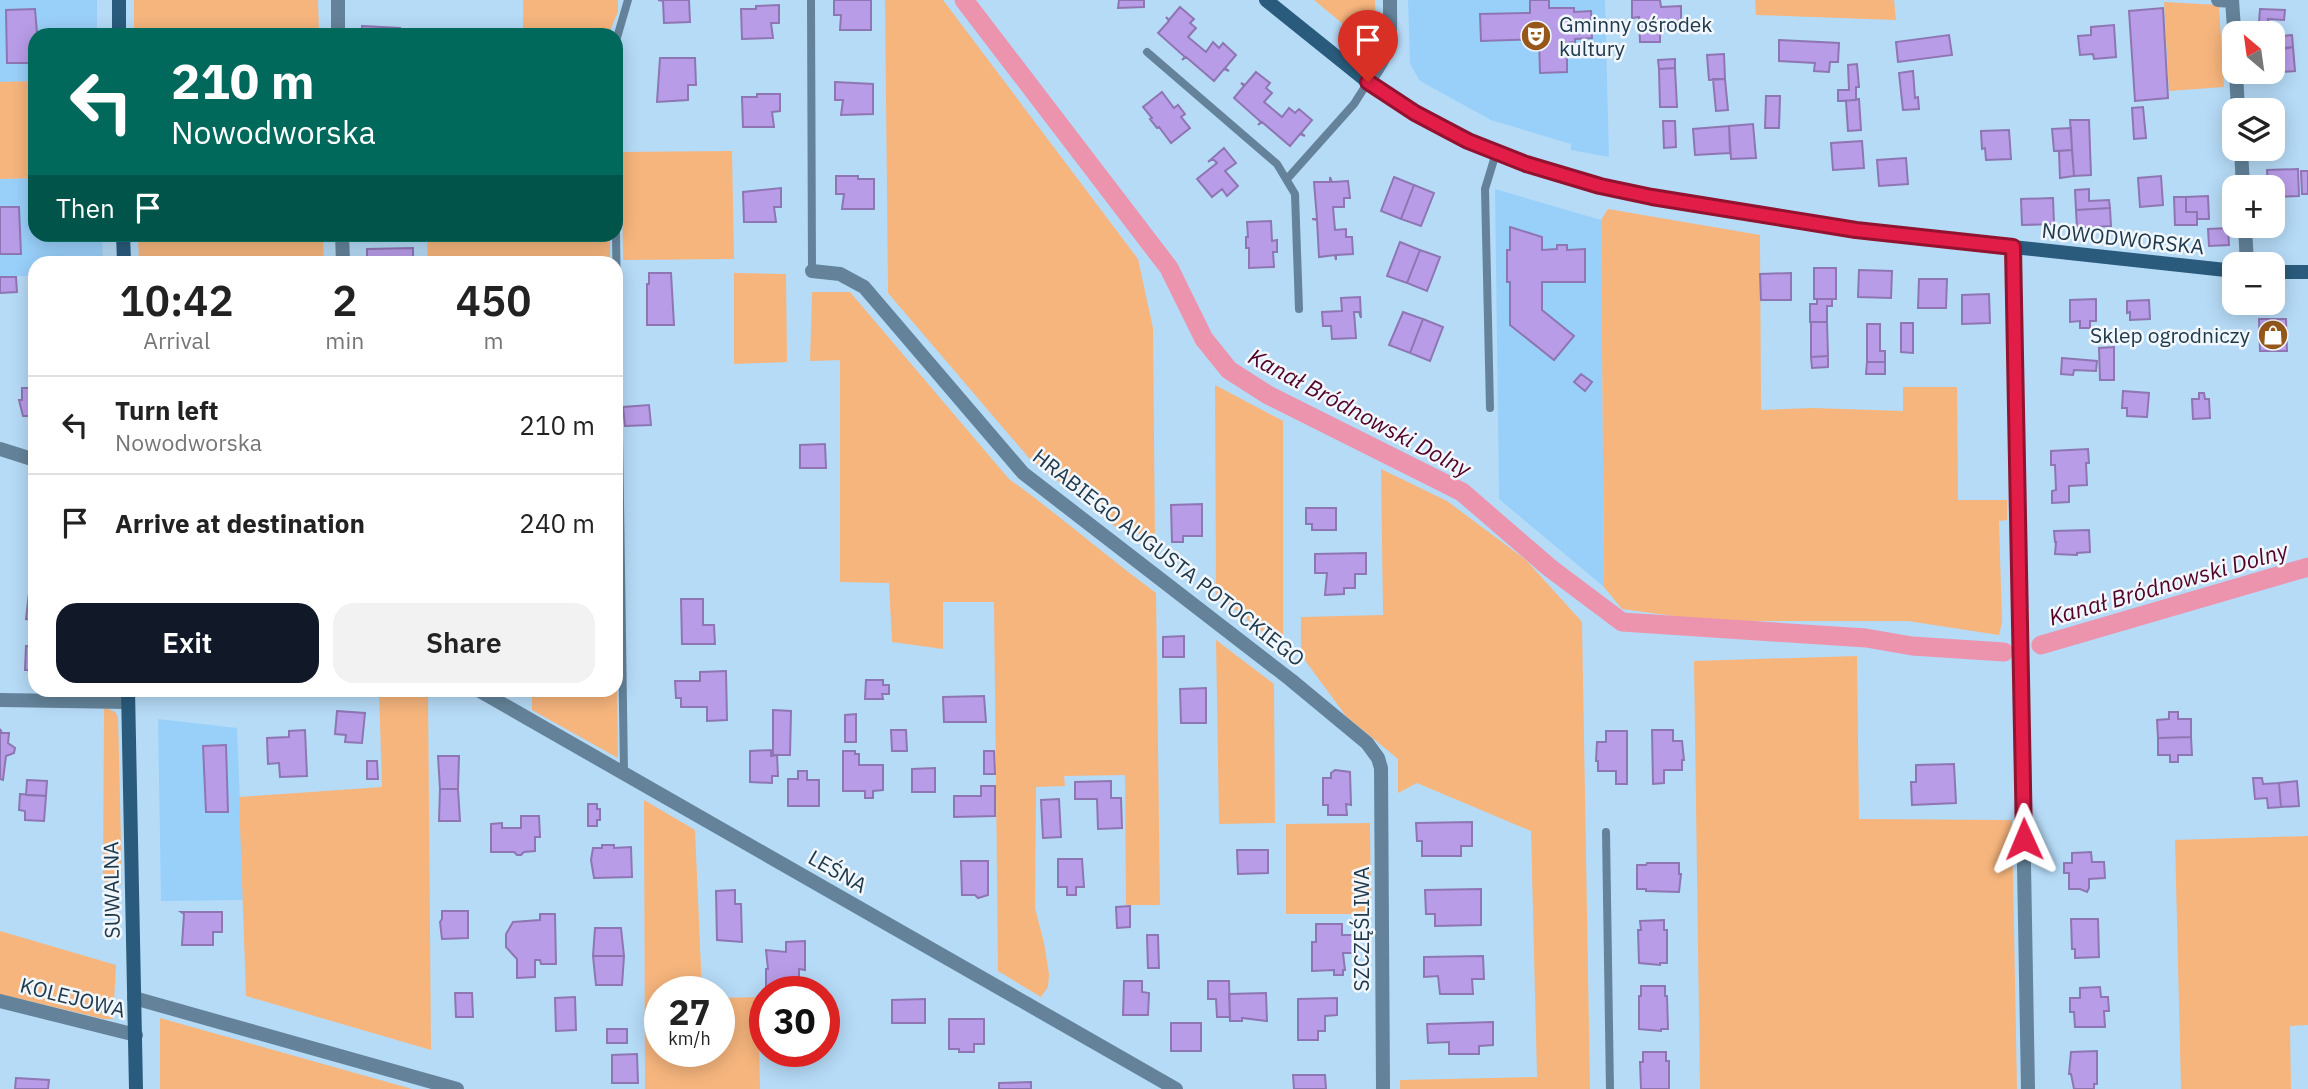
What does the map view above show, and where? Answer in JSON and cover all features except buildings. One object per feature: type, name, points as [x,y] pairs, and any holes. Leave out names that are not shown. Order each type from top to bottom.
[{"type":"main road","points":[[119,0],[119,28]]},
{"type":"main road","name":"NOWODWORSKA","points":[[1266,0],[1368,82],[1415,113],[1496,153],[1600,186],[1856,230],[2222,270]]},
{"type":"main road","points":[[2285,272],[2308,272]]},
{"type":"main road","name":"SUWALNA","points":[[128,697],[136,1089]]},
{"type":"street","points":[[338,0],[338,28]]},
{"type":"street","points":[[1368,82],[1390,45],[1390,0]]},
{"type":"street","points":[[2228,0],[2231,21]]},
{"type":"street","points":[[2013,247],[2028,1089]]},
{"type":"street","name":"HRABIEGO AUGUSTA POTOCKIEGO","points":[[811,271],[841,274],[864,286],[1023,473],[1291,680],[1367,743],[1378,758],[1381,768]]},
{"type":"street","points":[[0,449],[28,458]]},
{"type":"street","points":[[0,701],[102,697]]},
{"type":"street","name":"LEŚNA","points":[[490,697],[1176,1089]]},
{"type":"street","name":"SZCZĘŚLIWA","points":[[1381,768],[1383,1089]]},
{"type":"street","points":[[134,998],[457,1089]]},
{"type":"street","name":"KOLEJOWA","points":[[0,1001],[136,1035]]},
{"type":"lane","points":[[620,28],[628,0]]},
{"type":"lane","points":[[811,0],[811,271]]},
{"type":"lane","points":[[1147,52],[1277,164],[1287,179],[1295,194],[1299,309]]},
{"type":"lane","points":[[1287,179],[1354,104],[1368,82]]},
{"type":"lane","points":[[1490,408],[1485,189],[1496,153]]},
{"type":"lane","points":[[623,697],[624,773]]},
{"type":"lane","points":[[1606,832],[1609,1089]]},
{"type":"shaded area","points":[[0,0],[97,0],[97,28],[28,28],[28,81],[0,82]]},
{"type":"shaded area","points":[[134,0],[318,0],[319,28],[134,28]]},
{"type":"shaded area","points":[[523,0],[618,0],[618,12],[611,28],[523,28]]},
{"type":"shaded area","points":[[885,0],[943,0],[1138,259],[1153,328],[1155,544],[1123,524],[1121,531],[1029,458],[888,293]]},
{"type":"shaded area","points":[[1314,0],[1375,0],[1376,30],[1360,38]]},
{"type":"shaded area","points":[[1408,0],[1605,0],[1609,157],[1571,150],[1571,144],[1491,120],[1420,81],[1410,64]]},
{"type":"shaded area","points":[[1755,0],[1894,0],[1896,20],[1756,15]]},
{"type":"shaded area","points":[[2164,2],[2219,5],[2224,87],[2169,91]]},
{"type":"shaded area","points":[[28,81],[28,178],[0,179],[0,82]]},
{"type":"shaded area","points":[[732,151],[734,259],[623,260],[623,152]]},
{"type":"shaded area","points":[[28,178],[28,242],[102,242],[103,256],[28,256],[28,276],[0,276],[0,179]]},
{"type":"shaded area","points":[[1495,189],[1601,220],[1604,587],[1499,499]]},
{"type":"shaded area","points":[[1608,209],[1760,235],[1761,410],[1813,408],[1903,411],[1903,387],[1957,387],[1958,500],[2007,500],[2007,520],[1999,521],[2002,622],[1999,635],[1908,621],[1710,621],[1622,609],[1604,587],[1601,220]]},
{"type":"shaded area","points":[[138,242],[323,242],[324,256],[139,256]]},
{"type":"shaded area","points":[[427,242],[610,242],[610,256],[428,256]]},
{"type":"shaded area","points":[[734,273],[786,274],[787,362],[734,364]]},
{"type":"shaded area","points":[[812,292],[850,292],[1009,479],[1156,593],[1160,905],[1126,905],[1125,775],[1064,776],[1065,786],[1036,787],[1035,908],[1049,974],[1048,987],[1041,997],[998,971],[994,602],[943,602],[943,649],[892,642],[889,583],[840,582],[840,360],[810,361]]},
{"type":"shaded area","points":[[1215,385],[1283,421],[1283,648],[1216,594]]},
{"type":"shaded area","points":[[1381,469],[1447,501],[1526,560],[1582,622],[1590,1089],[1400,1089],[1400,1080],[1537,1077],[1531,831],[1417,783],[1398,793],[1398,759],[1346,716],[1301,655],[1301,617],[1383,615]]},
{"type":"shaded area","points":[[1216,640],[1274,684],[1275,823],[1219,824]]},
{"type":"shaded area","points":[[1857,656],[1859,819],[2012,820],[2017,1089],[1700,1089],[1694,661]]},
{"type":"shaded area","points":[[379,697],[428,697],[431,1050],[246,996],[239,797],[382,787]]},
{"type":"shaded area","points":[[532,697],[617,697],[618,758],[532,710]]},
{"type":"shaded area","points":[[104,707],[115,712],[118,717],[122,885],[110,885],[103,880]]},
{"type":"shaded area","points":[[158,719],[237,728],[244,900],[161,901]]},
{"type":"shaded area","points":[[644,800],[695,830],[701,976],[645,976]]},
{"type":"shaded area","points":[[1370,823],[1371,914],[1286,914],[1286,824]]},
{"type":"shaded area","points":[[2308,836],[2308,1025],[2290,1026],[2291,1089],[2181,1089],[2175,840]]},
{"type":"shaded area","points":[[0,931],[116,965],[113,1019],[0,994]]},
{"type":"shaded area","points":[[749,997],[749,1067],[760,1067],[760,1089],[645,1089],[645,1067],[735,1067],[735,998]]},
{"type":"shaded area","points":[[160,1018],[412,1089],[160,1089]]},
{"type":"waterway","name":"Kanał Bródnowski Dolny","points":[[964,0],[1169,268],[1204,339],[1229,370],[1268,395],[1462,492],[1550,568],[1622,622],[1866,638],[1912,646],[2004,652]]},
{"type":"waterway","name":"Kanał Bródnowski Dolny","points":[[2041,645],[2308,567]]},
{"type":"place","name":"Gminny ośrodek kultury","points":[[1536,36]]},
{"type":"place","name":"Sklep ogrodniczy","points":[[2273,335]]},
{"type":"route","points":[[1368,82],[1415,113],[1468,141],[1526,164],[1600,186],[1856,230],[2013,247],[2024,839]]}]
